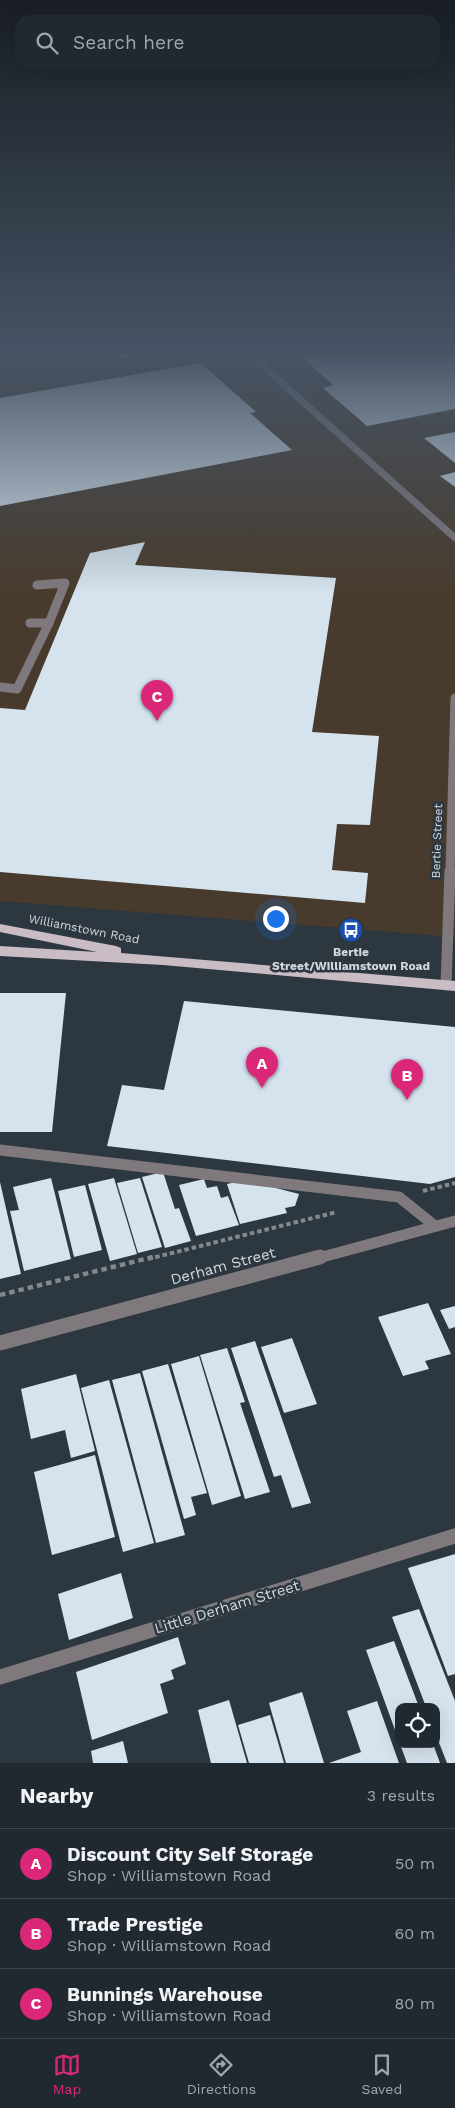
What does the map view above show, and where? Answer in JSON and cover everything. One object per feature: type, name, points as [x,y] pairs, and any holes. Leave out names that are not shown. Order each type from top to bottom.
[{"type":"main road","name":"Williamstown Road","points":[[0,928],[163,960]]},
{"type":"main road","name":"Williamstown Road","points":[[0,951],[163,960],[450,985]]},
{"type":"street","points":[[336,431],[455,537]]},
{"type":"street","points":[[0,687],[16,689],[49,623],[65,583],[37,585]]},
{"type":"street","points":[[30,624],[49,623]]},
{"type":"street","name":"Bertie Street","points":[[450,985],[455,698]]},
{"type":"street","points":[[0,1150],[399,1197],[435,1226]]},
{"type":"street","name":"Derham Street","points":[[0,1342],[455,1221]]},
{"type":"street","name":"Little Derham Street","points":[[0,1677],[455,1536]]},
{"type":"path","points":[[399,1197],[455,1183]]},
{"type":"path","points":[[0,1295],[342,1211]]},
{"type":"shaded area","points":[[0,431],[455,431],[455,937],[0,901]]},
{"type":"building","points":[[0,431],[271,431],[292,450],[0,506]]},
{"type":"building","points":[[455,432],[455,463],[424,438]]},
{"type":"building","points":[[455,472],[455,487],[440,476]]},
{"type":"building","points":[[145,542],[135,565],[336,578],[312,732],[379,736],[370,825],[337,824],[332,870],[368,873],[365,903],[0,872],[0,708],[25,710],[90,553]]},
{"type":"building","points":[[0,993],[66,993],[52,1132],[0,1132]]},
{"type":"building","points":[[184,1001],[455,1027],[455,1177],[430,1184],[107,1146],[122,1085],[164,1090]]},
{"type":"building","points":[[163,1172],[175,1209],[179,1208],[191,1241],[165,1248],[142,1177]]},
{"type":"building","points":[[51,1178],[71,1259],[24,1271],[10,1211],[19,1210],[13,1187]]},
{"type":"building","points":[[114,1178],[137,1254],[110,1261],[88,1184]]},
{"type":"building","points":[[140,1178],[162,1247],[138,1253],[117,1183]]},
{"type":"building","points":[[204,1179],[207,1188],[217,1186],[221,1198],[228,1196],[239,1225],[196,1236],[179,1185]]},
{"type":"building","points":[[245,1180],[299,1194],[295,1206],[285,1208],[287,1213],[240,1224],[227,1184]]},
{"type":"building","points":[[0,1182],[21,1274],[0,1279]]},
{"type":"building","points":[[85,1185],[102,1250],[74,1257],[58,1191]]},
{"type":"building","points":[[428,1303],[451,1354],[425,1361],[429,1369],[403,1376],[378,1317]]},
{"type":"building","points":[[455,1306],[455,1327],[449,1329],[440,1310]]},
{"type":"building","points":[[292,1338],[317,1404],[284,1413],[261,1347]]},
{"type":"building","points":[[255,1341],[311,1503],[292,1508],[281,1475],[274,1477],[231,1348]]},
{"type":"building","points":[[227,1348],[245,1402],[240,1403],[270,1492],[245,1499],[200,1355]]},
{"type":"building","points":[[199,1356],[241,1496],[212,1505],[171,1364]]},
{"type":"building","points":[[168,1364],[207,1493],[191,1497],[196,1515],[184,1519],[142,1371]]},
{"type":"building","points":[[140,1373],[185,1535],[156,1543],[112,1380]]},
{"type":"building","points":[[76,1374],[95,1451],[71,1458],[65,1430],[31,1439],[21,1389]]},
{"type":"building","points":[[109,1380],[154,1543],[123,1552],[81,1388]]},
{"type":"building","points":[[95,1455],[115,1537],[52,1555],[34,1472]]},
{"type":"building","points":[[455,1554],[455,1674],[448,1676],[408,1568]]},
{"type":"building","points":[[121,1573],[133,1618],[69,1640],[58,1594]]},
{"type":"building","points":[[419,1609],[455,1701],[455,1763],[447,1763],[440,1745],[440,1703],[424,1703],[392,1617]]},
{"type":"building","points":[[178,1637],[186,1664],[171,1670],[174,1679],[160,1684],[168,1713],[92,1740],[76,1672]]},
{"type":"building","points":[[394,1641],[417,1703],[395,1703],[395,1730],[366,1650]]},
{"type":"building","points":[[302,1692],[324,1763],[286,1763],[269,1703]]},
{"type":"building","points":[[229,1700],[247,1763],[211,1763],[198,1710]]},
{"type":"building","points":[[377,1701],[399,1763],[329,1763],[361,1752],[347,1711]]},
{"type":"building","points":[[270,1715],[284,1763],[249,1763],[238,1725]]},
{"type":"building","points":[[123,1741],[128,1763],[93,1763],[91,1751]]},
{"type":"building","points":[[401,1748],[434,1748],[440,1763],[407,1763]]},
{"type":"place","name":"Bunnings Warehouse","points":[[157,721]]},
{"type":"place","name":"Bertie Street/Williamstown Road","points":[[351,930]]},
{"type":"place","name":"Discount City Self Storage","points":[[262,1088]]},
{"type":"place","name":"Trade Prestige","points":[[407,1100]]}]
